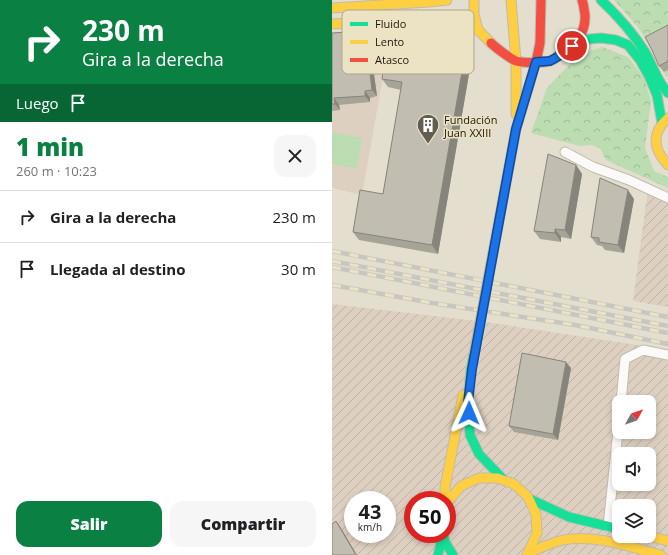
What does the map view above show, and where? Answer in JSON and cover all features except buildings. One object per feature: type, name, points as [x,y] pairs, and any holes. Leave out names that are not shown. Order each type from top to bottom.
[{"type":"main road","points":[[332,8],[447,0]]},
{"type":"main road","points":[[474,0],[474,14],[478,30]]},
{"type":"main road","points":[[511,0],[516,61],[516,129]]},
{"type":"main road","points":[[503,479],[479,454],[470,435],[468,402],[474,354],[516,129],[536,62],[540,43],[541,0]]},
{"type":"main road","points":[[474,28],[478,30],[495,47],[516,61],[550,61],[566,52],[578,40],[583,31],[585,21],[584,4],[582,0]]},
{"type":"main road","points":[[601,0],[628,28],[650,60],[655,74],[667,91]]},
{"type":"main road","points":[[332,24],[342,23]]},
{"type":"main road","points":[[578,40],[601,38],[616,40],[628,45],[640,60],[657,95],[665,121],[658,130],[656,146],[662,160],[668,165]]},
{"type":"main road","points":[[445,491],[462,401],[472,369]]},
{"type":"main road","points":[[456,491],[477,478],[486,477],[503,479],[519,486],[530,499],[536,512],[538,525],[536,538],[528,555]]},
{"type":"main road","points":[[530,499],[569,517],[612,528]]},
{"type":"main road","points":[[528,555],[548,544],[585,538],[600,539],[661,555]]},
{"type":"main road","points":[[656,538],[668,541]]},
{"type":"main road","points":[[438,555],[441,543]]},
{"type":"main road","points":[[446,543],[453,555]]},
{"type":"street","points":[[565,152],[593,167],[629,180],[668,198]]},
{"type":"street","points":[[622,395],[626,359],[643,350],[668,355]]},
{"type":"street","points":[[608,527],[617,439]]},
{"type":"shaded area","points":[[342,39],[342,74],[383,74],[362,195],[332,187],[332,40]]},
{"type":"shaded area","points":[[648,188],[668,198],[668,307],[633,301]]},
{"type":"shaded area","points":[[332,304],[485,322],[644,346],[668,352],[668,555],[332,555]]},
{"type":"green space","points":[[614,0],[668,0],[668,77],[666,77],[649,44],[638,27]]},
{"type":"green space","points":[[602,47],[628,57],[644,78],[651,101],[645,148],[654,171],[668,177],[668,188],[606,160],[600,148],[591,145],[580,146],[531,133],[547,88],[582,54]]},
{"type":"green space","points":[[332,132],[362,138],[357,169],[332,164]]},
{"type":"railway","points":[[332,251],[668,317]]},
{"type":"railway","points":[[332,261],[668,326]]},
{"type":"railway","points":[[332,267],[668,333]]},
{"type":"railway","points":[[332,285],[432,303],[575,325],[668,344]]},
{"type":"traffic: fast","points":[[601,0],[619,18],[635,38],[645,52],[661,84],[668,93]]},
{"type":"traffic: fast","points":[[578,40],[601,38],[616,40],[628,45],[640,60],[649,76],[657,95],[662,123]]},
{"type":"traffic: fast","points":[[474,354],[468,402],[470,435],[479,454],[503,479]]},
{"type":"traffic: fast","points":[[530,499],[569,517],[612,527]]},
{"type":"traffic: fast","points":[[438,555],[441,543]]},
{"type":"traffic: fast","points":[[446,543],[453,555]]},
{"type":"traffic: slow","points":[[332,8],[447,0]]},
{"type":"traffic: slow","points":[[474,0],[474,14],[478,30]]},
{"type":"traffic: slow","points":[[511,0],[516,61],[516,114]]},
{"type":"traffic: slow","points":[[332,24],[342,23]]},
{"type":"traffic: slow","points":[[474,28],[491,43]]},
{"type":"traffic: slow","points":[[668,118],[659,129],[656,141],[659,153],[668,165]]},
{"type":"traffic: slow","points":[[474,354],[493,253]]},
{"type":"traffic: slow","points":[[445,491],[463,395]]},
{"type":"traffic: slow","points":[[456,492],[461,486],[479,478],[497,478],[514,484],[528,497],[536,514],[537,533],[527,555]]},
{"type":"traffic: slow","points":[[656,538],[668,541]]},
{"type":"traffic: slow","points":[[528,554],[563,540],[588,539],[612,542],[661,555]]},
{"type":"traffic: jam","points":[[493,253],[516,129],[536,62],[540,43],[541,0]]},
{"type":"traffic: jam","points":[[491,43],[516,61],[547,62],[552,60],[574,44],[581,34],[585,22],[582,0]]},
{"type":"place","name":"Fundación Juan XXIII","points":[[428,144]]},
{"type":"route","points":[[469,413],[468,402],[472,369],[516,129],[536,62],[550,61],[557,58],[572,46]]}]
